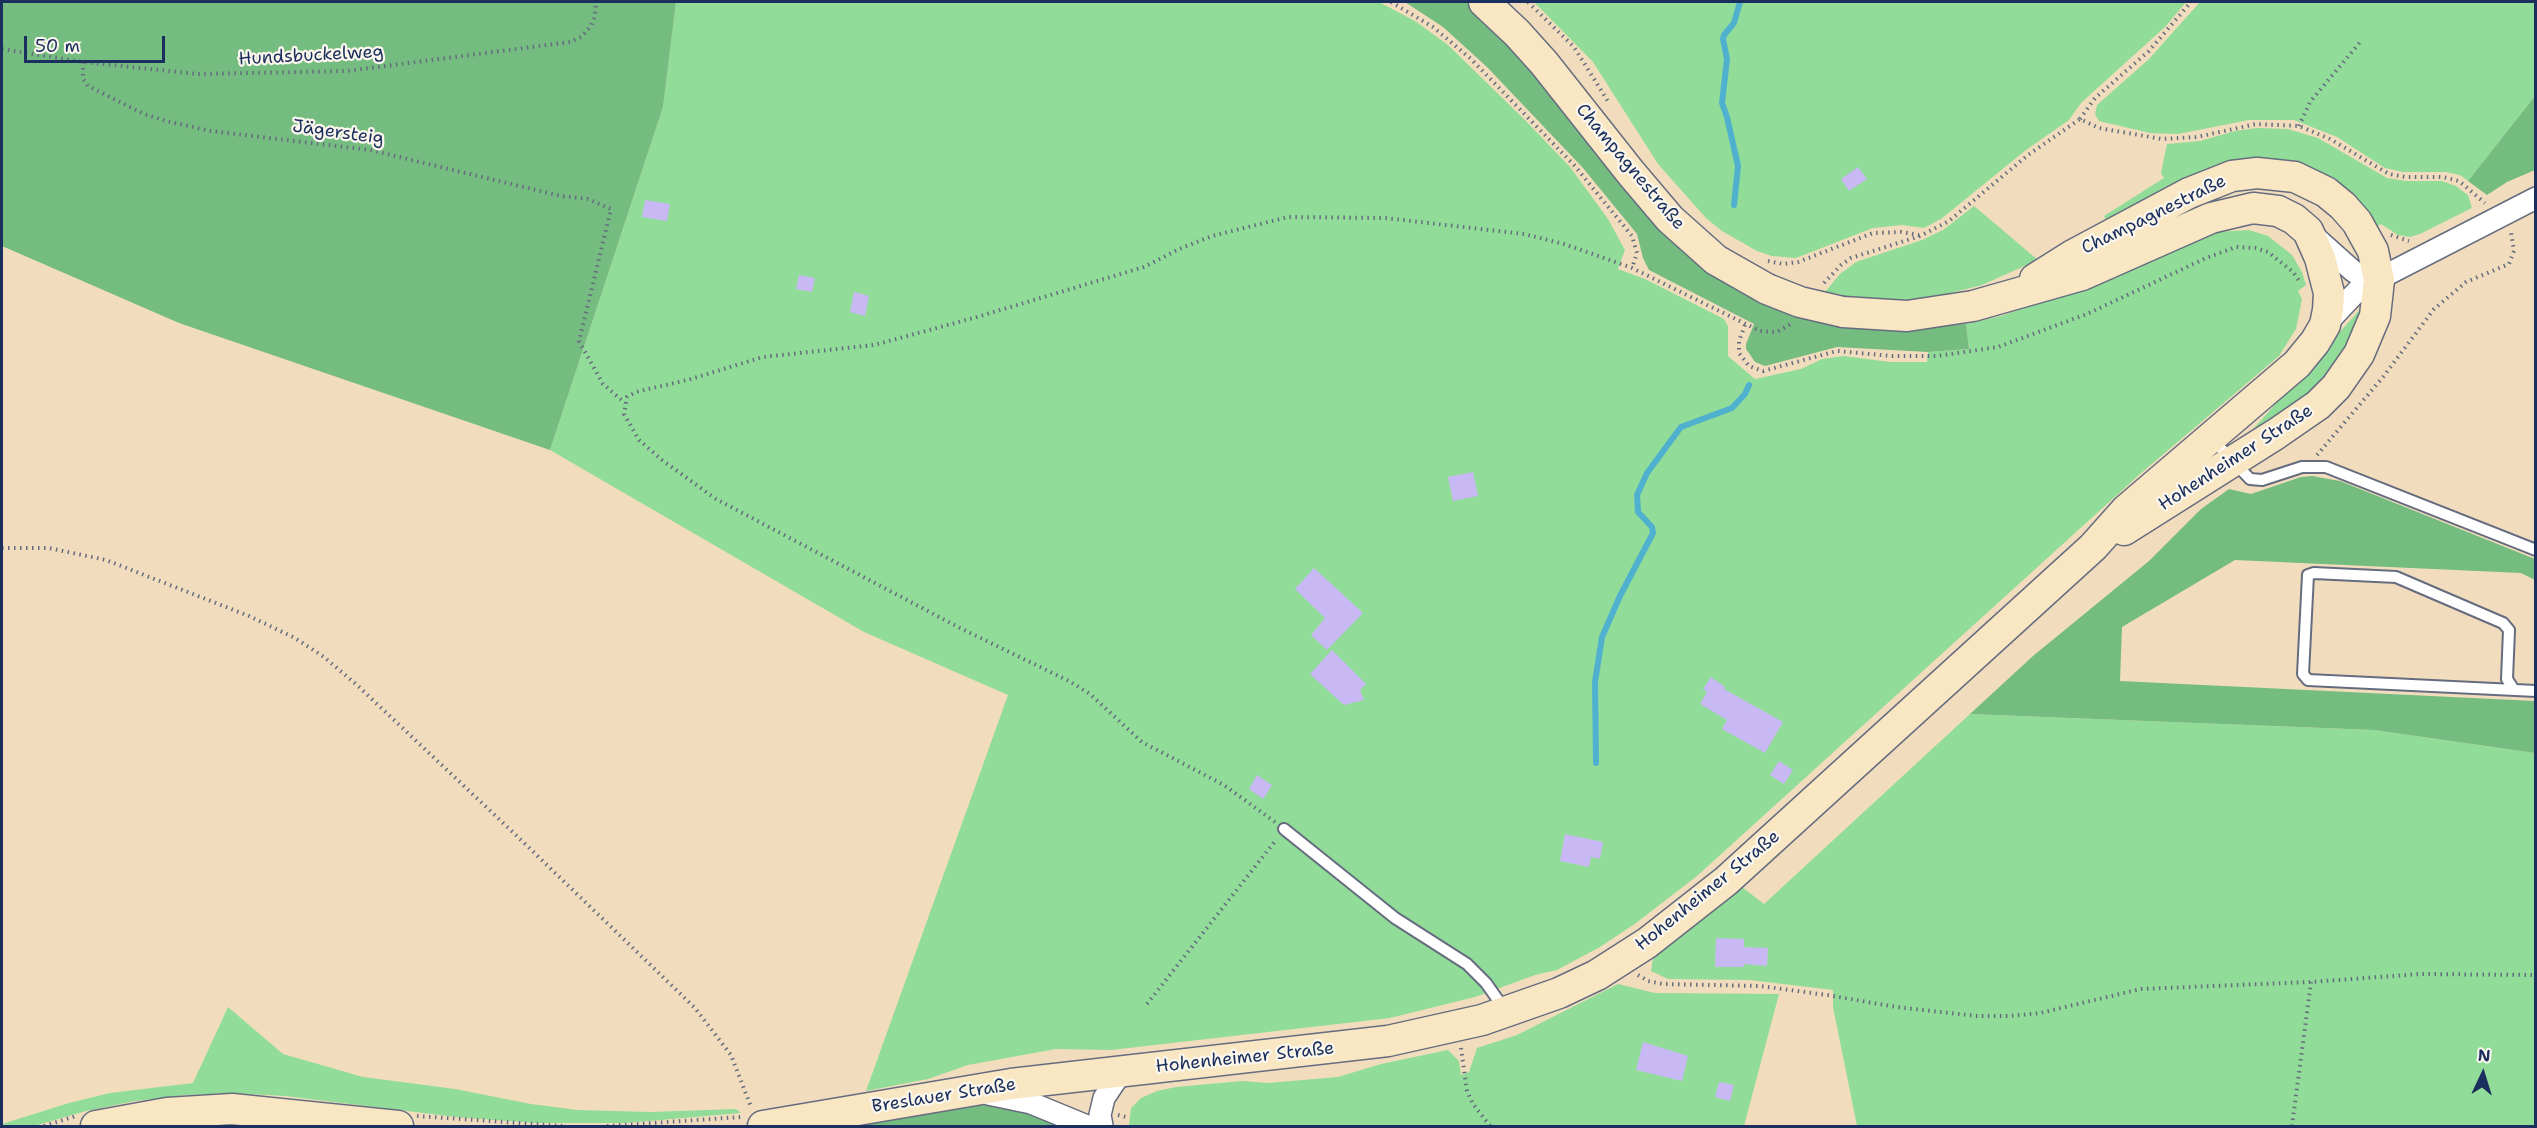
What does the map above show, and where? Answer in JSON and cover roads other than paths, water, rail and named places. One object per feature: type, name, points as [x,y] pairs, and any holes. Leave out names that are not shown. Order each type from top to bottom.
[{"type":"main road","name":"Champagnestraße","points":[[1484,2],[1544,63],[1630,173],[1678,226],[1716,260],[1767,289],[1800,302],[1843,312],[1884,316],[1930,314],[1973,306],[2082,275],[2211,218],[2240,210],[2262,208],[2278,211],[2294,219],[2308,231]]},
{"type":"main road","name":"Champagnestraße","points":[[2011,294],[2073,255],[2189,193],[2232,176],[2257,172],[2282,174],[2306,181],[2335,198],[2357,222],[2368,241],[2375,259],[2379,280]]},
{"type":"main road","points":[[2308,231],[2320,258],[2328,285],[2328,310],[2325,325]]},
{"type":"main road","name":"Hohenheimer Straße","points":[[2093,547],[2143,519],[2232,463],[2302,417],[2327,396],[2342,380],[2359,354],[2371,329],[2378,303],[2379,280]]},
{"type":"main road","name":"Hohenheimer Straße","points":[[1126,1071],[1388,1041],[1456,1027],[1506,1012],[1571,988],[1647,944],[1726,881],[2093,547],[2126,510],[2297,364],[2325,325]]},
{"type":"main road","name":"Breslauer Straße","points":[[758,1121],[1126,1071]]},
{"type":"main road","points":[[96,1126],[167,1113],[232,1109],[398,1126]]},
{"type":"street","name":"Hohenheimer Straße","points":[[2325,325],[2355,293],[2535,198]]},
{"type":"street","name":"Champagnestraße","points":[[2308,231],[2353,271],[2367,278],[2379,280]]},
{"type":"street","points":[[1102,1126],[1100,1115],[1104,1098],[1118,1077],[1126,1071]]},
{"type":"street","points":[[966,1091],[1019,1100],[1087,1126]]},
{"type":"lane","points":[[2210,438],[2245,477],[2256,480],[2310,466],[2336,470],[2535,550]]},
{"type":"lane","points":[[2514,690],[2507,679],[2509,630],[2503,623],[2396,577],[2314,573],[2307,578],[2303,674],[2308,680],[2514,690],[2535,691]]},
{"type":"lane","points":[[1284,829],[1395,918],[1467,964],[1486,983],[1506,1012]]},
{"type":"waterway","points":[[1734,205],[1738,166],[1722,103],[1727,59],[1723,39],[1734,23],[1740,2]]},
{"type":"waterway","points":[[1596,763],[1595,682],[1602,637],[1620,596],[1653,533],[1652,527],[1638,512],[1637,495],[1647,473],[1681,427],[1732,408],[1745,394],[1749,385]]}]
